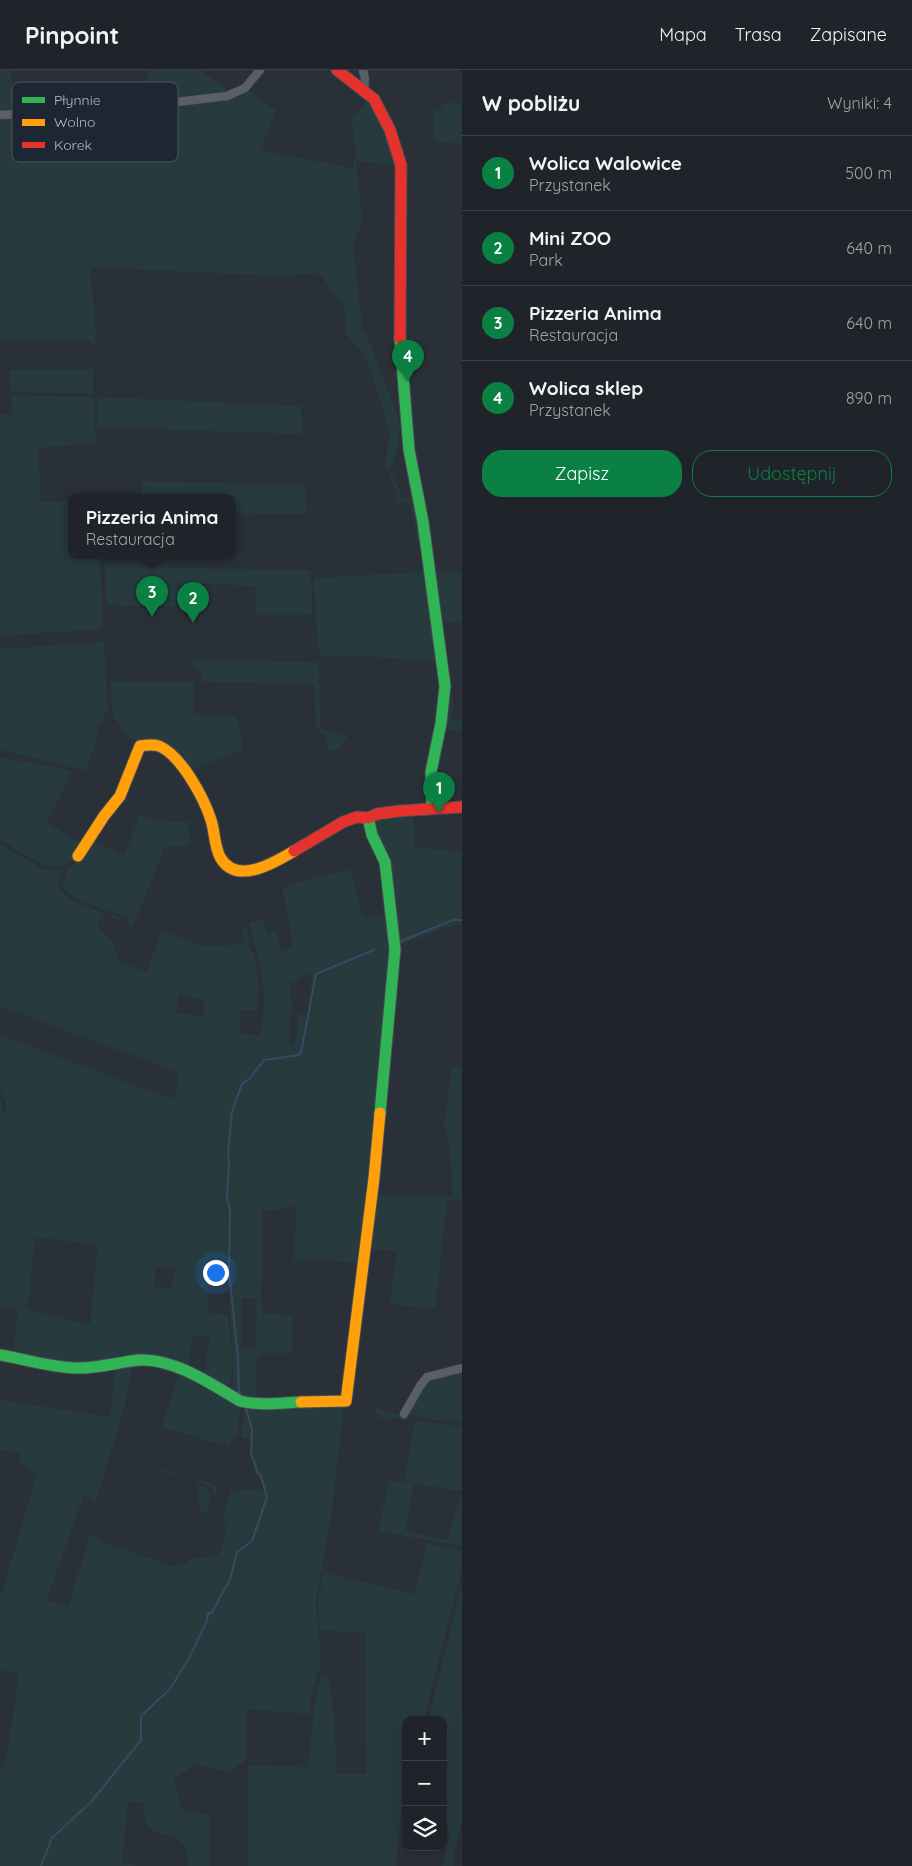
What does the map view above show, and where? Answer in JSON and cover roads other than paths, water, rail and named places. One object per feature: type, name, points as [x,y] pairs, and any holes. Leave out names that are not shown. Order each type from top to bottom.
[{"type":"street","points":[[178,102],[227,96],[245,88],[260,70]]},
{"type":"street","points":[[337,70],[374,99],[390,130],[401,165],[400,347],[410,450],[423,522],[445,686],[430,772],[432,808]]},
{"type":"street","points":[[363,70],[365,78],[364,91]]},
{"type":"street","points":[[78,856],[120,796],[140,746],[158,746],[172,753],[201,797],[211,820],[218,856],[237,871],[248,872],[296,851],[344,822],[360,816],[368,818],[376,814],[462,807]]},
{"type":"street","points":[[0,1354],[73,1368],[88,1368],[141,1360],[166,1364],[191,1372],[248,1404],[346,1401],[372,1204],[395,949],[385,862],[369,829],[368,818]]},
{"type":"street","points":[[404,1414],[426,1377],[462,1368]]},
{"type":"waterway","points":[[399,942],[453,920],[462,920]]},
{"type":"waterway","points":[[241,1396],[239,1392],[238,1358],[229,1271],[230,1209],[227,1199],[228,1152],[232,1112],[242,1084],[250,1078],[264,1060],[299,1055],[301,1053],[316,974],[374,950]]},
{"type":"waterway","points":[[41,1866],[52,1838],[91,1802],[141,1740],[141,1716],[170,1689],[189,1658],[207,1621],[208,1614],[212,1612],[230,1580],[237,1552],[252,1541],[267,1497],[261,1476],[258,1473],[251,1453],[252,1429],[246,1409]]},
{"type":"place","name":"Wolica sklep","points":[[408,381]]},
{"type":"place","name":"Pizzeria Anima","points":[[152,617]]},
{"type":"place","name":"Mini ZOO","points":[[193,623]]},
{"type":"place","name":"Wolica Walowice","points":[[439,813]]}]
